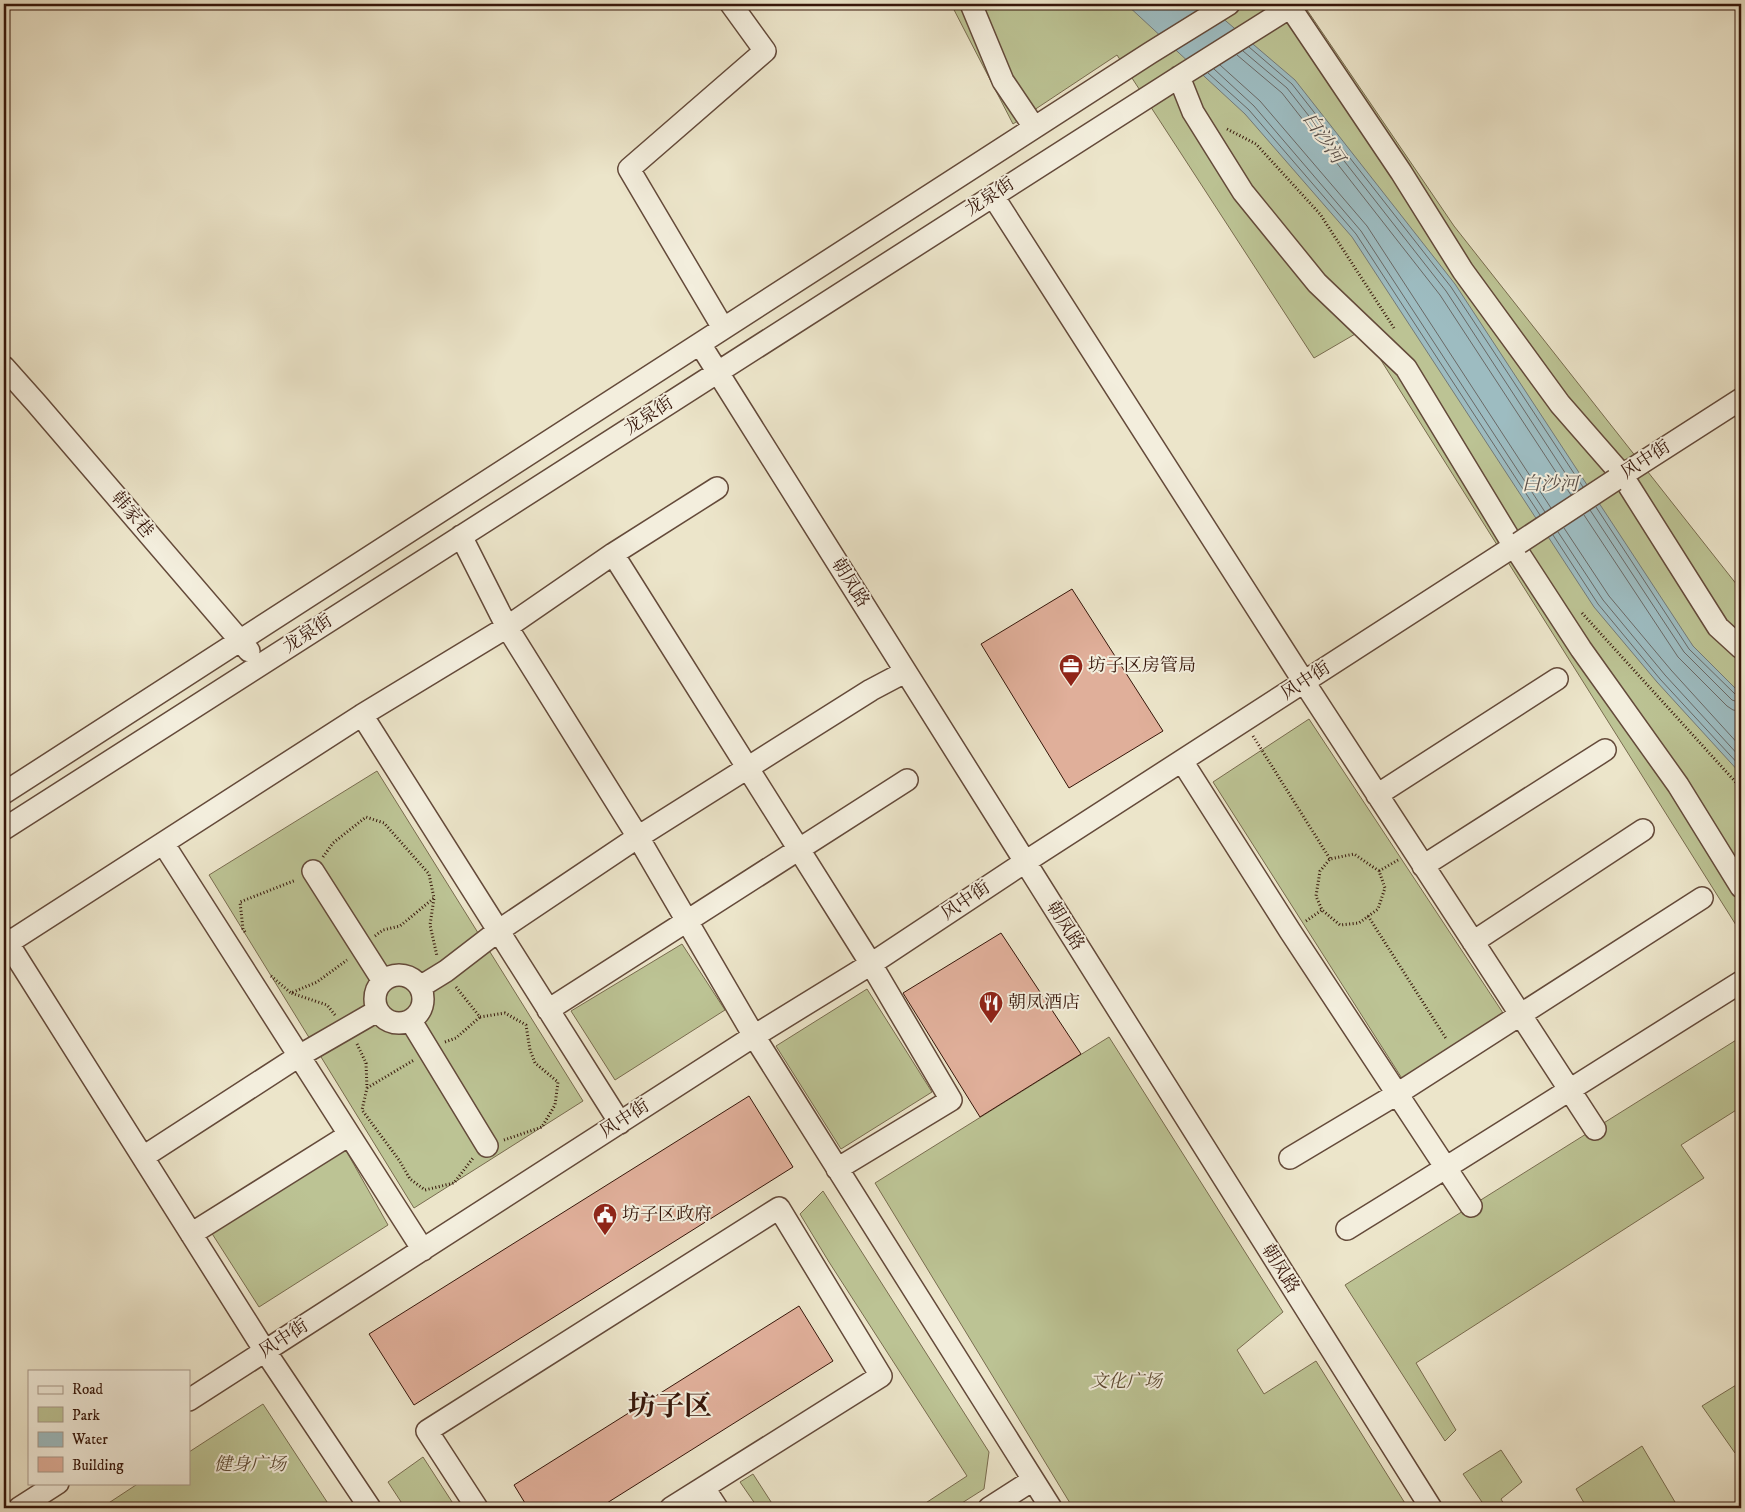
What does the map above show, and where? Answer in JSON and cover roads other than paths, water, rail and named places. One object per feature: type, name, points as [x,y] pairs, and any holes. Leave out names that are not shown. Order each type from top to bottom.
[{"type":"street","points":[[724,328],[629,169],[765,52],[731,4]]},
{"type":"street","points":[[971,4],[1003,81],[1034,127]]},
{"type":"street","name":"龙泉街","points":[[4,793],[1034,127],[1229,4]]},
{"type":"street","points":[[1291,5],[1401,172],[1463,271],[1560,404],[1619,478],[1718,627],[1741,648]]},
{"type":"street","name":"龙泉街","points":[[4,828],[1272,19],[1291,5]]},
{"type":"street","points":[[1180,76],[1192,112],[1243,192],[1317,283],[1406,368],[1581,649],[1678,785],[1741,886]]},
{"type":"street","points":[[993,196],[1304,682],[1594,1129]]},
{"type":"street","name":"朝凤路","points":[[700,344],[1430,1508]]},
{"type":"street","name":"韩家巷","points":[[4,367],[239,641],[261,664]]},
{"type":"street","name":"风中街","points":[[190,1399],[754,1036],[871,964],[1025,862],[1741,399]]},
{"type":"street","points":[[370,1508],[265,1351],[6,940],[163,843],[362,715],[507,627],[613,554],[717,488]]},
{"type":"street","points":[[461,536],[507,627],[638,837],[754,1036],[1050,1508]]},
{"type":"street","points":[[613,554],[871,964],[951,1100],[837,1168]]},
{"type":"street","points":[[420,987],[446,971],[498,931],[638,837],[871,690],[905,672]]},
{"type":"street","points":[[1377,795],[1558,679]]},
{"type":"street","points":[[362,715],[620,1123]]},
{"type":"street","points":[[1423,866],[1605,750]]},
{"type":"street","points":[[1182,761],[1290,931],[1471,1206]]},
{"type":"street","points":[[548,1010],[908,780]]},
{"type":"street","points":[[1473,942],[1643,830]]},
{"type":"street","points":[[163,843],[423,1250]]},
{"type":"street","points":[[312,871],[383,981]]},
{"type":"street","points":[[1290,1158],[1397,1094],[1521,1016],[1702,898]]},
{"type":"street","points":[[403,975],[410,977],[420,987],[423,1002],[421,1010],[410,1021],[395,1024],[388,1021],[377,1011],[375,995],[383,981],[389,977],[403,975]]},
{"type":"street","points":[[1347,1229],[1446,1169],[1569,1089],[1741,982]]},
{"type":"street","points":[[143,1157],[299,1056],[377,1011]]},
{"type":"street","points":[[410,1021],[487,1146]]},
{"type":"street","points":[[191,1234],[349,1135]]},
{"type":"street","points":[[477,1508],[427,1431],[779,1208],[881,1376],[671,1508]]},
{"type":"street","points":[[990,1508],[1033,1480]]},
{"type":"street","points":[[19,1508],[56,1484]]},
{"type":"street","points":[[704,1488],[717,1508]]},
{"type":"water","name":"白沙河","points":[[1126,4],[1206,4],[1295,80],[1455,284],[1693,646],[1741,694],[1741,774],[1657,682],[1594,607],[1352,237],[1245,114]]},
{"type":"place","name":"坊子区房管局","points":[[1071,687]]},
{"type":"place","name":"朝凤酒店","points":[[991,1024]]},
{"type":"place","name":"坊子区政府","points":[[605,1236]]},
{"type":"district","name":"坊子区","points":[[670,1406]]},
{"type":"park label","name":"文化广场","points":[[1126,1382]]},
{"type":"park label","name":"健身广场","points":[[250,1465]]}]
